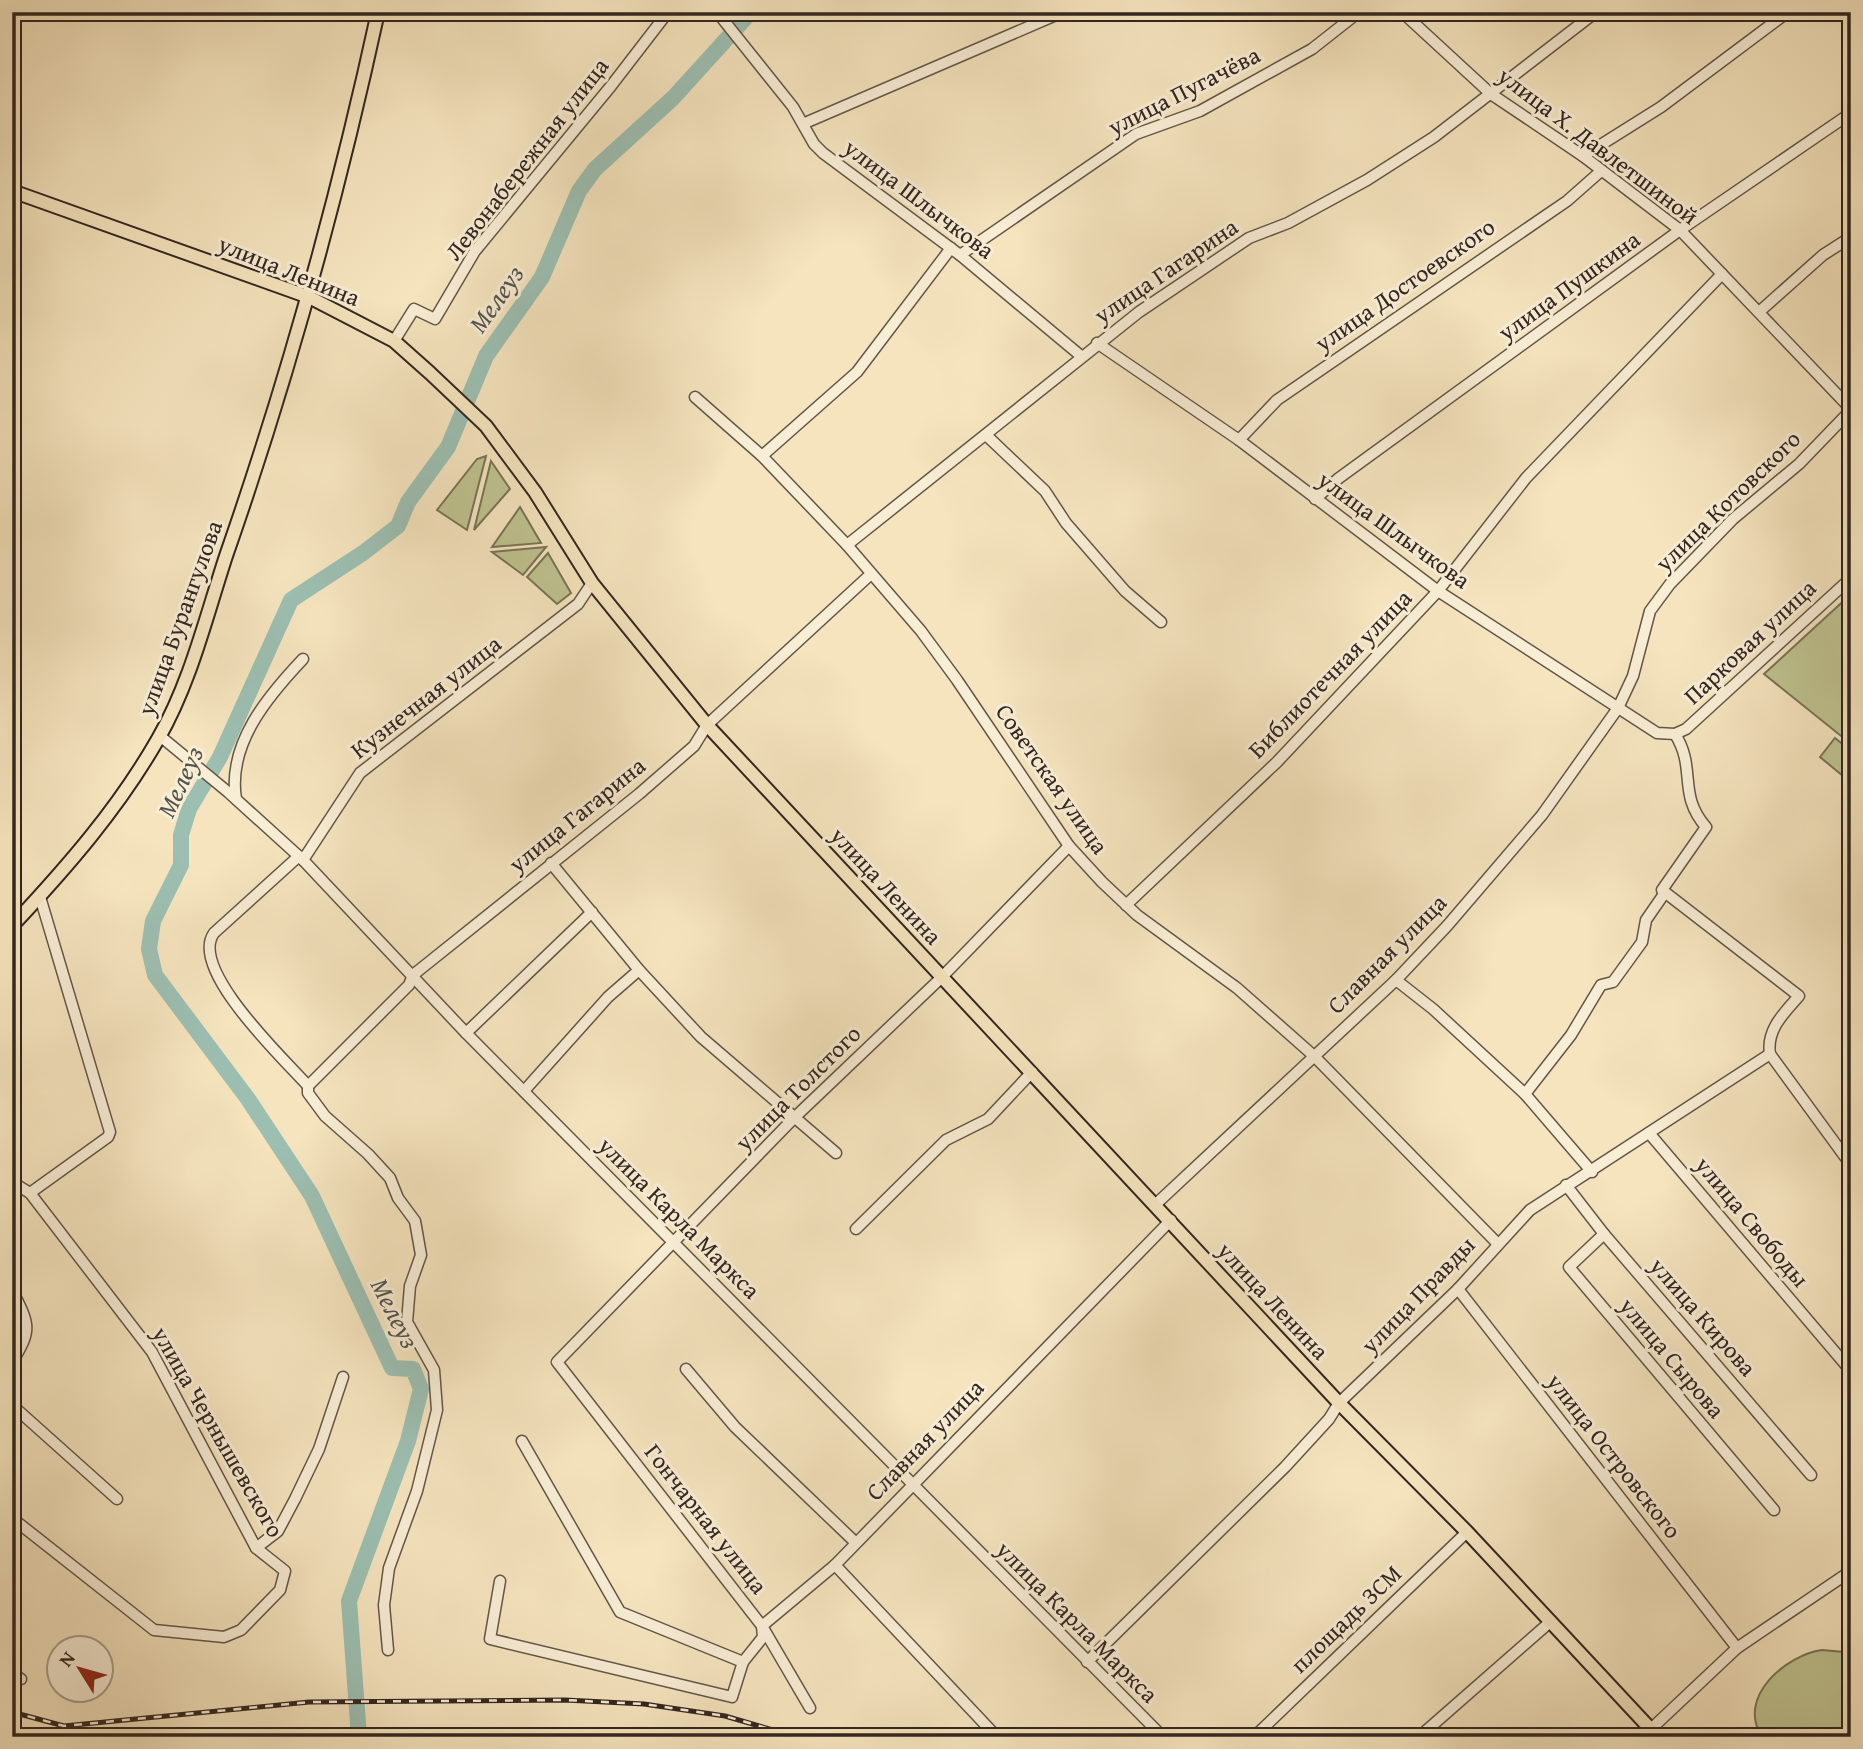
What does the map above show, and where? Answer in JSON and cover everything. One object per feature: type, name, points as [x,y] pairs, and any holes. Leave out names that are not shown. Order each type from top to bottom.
[{"type":"main road","name":"улица Бурангулова","points":[[15,921],[40,897],[122,799],[160,736],[182,685],[236,528],[309,297],[378,12]]},
{"type":"main road","name":"улица Ленина","points":[[12,191],[309,297],[394,341],[430,373],[486,426],[535,492],[592,583],[706,725],[1171,1220],[1339,1404],[1467,1532],[1654,1733]]},
{"type":"street","name":"Левонабережная улица","points":[[394,341],[414,309],[435,319],[475,251],[611,86],[668,12]]},
{"type":"street","name":"улица Шлычкова","points":[[717,12],[753,54],[805,123],[814,144],[823,153],[955,251],[1081,356]]},
{"type":"street","points":[[805,123],[1063,12]]},
{"type":"street","name":"улица Пугачёва","points":[[762,456],[857,372],[955,251],[1136,134],[1200,111],[1312,48],[1359,12]]},
{"type":"street","name":"улица Х. Давлетшиной","points":[[1402,12],[1491,94],[1583,156],[1681,230],[1851,409]]},
{"type":"street","name":"улица Гагарина","points":[[847,545],[1097,343],[1249,237],[1288,223],[1367,180],[1434,137],[1596,12]]},
{"type":"street","points":[[1583,156],[1661,107],[1788,12]]},
{"type":"street","name":"улица Пушкина","points":[[1315,499],[1339,478],[1681,230],[1851,113]]},
{"type":"street","name":"улица Достоевского","points":[[1239,440],[1278,400],[1567,201],[1601,171]]},
{"type":"street","points":[[1759,313],[1823,255],[1851,237]]},
{"type":"street","name":"Библиотечная улица","points":[[1126,905],[1277,762],[1438,591],[1526,478],[1722,274]]},
{"type":"street","name":"улица Шлычкова","points":[[1097,343],[1239,440],[1438,591],[1657,733],[1675,734]]},
{"type":"street","name":"Советская улица","points":[[695,397],[762,456],[847,545],[957,680],[1069,846],[1126,905],[1237,988],[1314,1056],[1497,1243]]},
{"type":"street","name":"улица Котовского","points":[[1618,708],[1633,676],[1650,611],[1670,584],[1733,519],[1799,464],[1851,409]]},
{"type":"street","points":[[986,435],[1045,491],[1066,523],[1125,591],[1161,622]]},
{"type":"street","name":"улица Гагарина","points":[[308,1086],[409,985],[412,975],[639,794],[694,746],[706,725],[871,574]]},
{"type":"street","name":"Парковая улица","points":[[1675,734],[1686,729],[1851,578]]},
{"type":"street","name":"Кузнечная улица","points":[[308,1086],[226,994],[210,950],[215,933],[301,858],[360,773],[578,604],[592,583]]},
{"type":"street","points":[[232,795],[235,774],[248,732],[275,690],[303,659]]},
{"type":"street","name":"Славная улица","points":[[1156,1204],[1396,980],[1447,926],[1542,815],[1618,708]]},
{"type":"street","points":[[1525,1094],[1558,1054],[1601,985],[1612,982],[1642,942],[1646,920],[1664,894],[1663,886],[1706,827],[1693,812],[1690,803],[1687,758],[1675,734]]},
{"type":"street","name":"улица Карла Маркса","points":[[160,736],[232,795],[301,858],[466,1033],[1163,1737]]},
{"type":"street","name":"улица Толстого","points":[[557,1362],[794,1118],[942,977],[1069,846]]},
{"type":"street","points":[[551,863],[639,970],[701,1037],[835,1153]]},
{"type":"street","points":[[1664,894],[1799,996],[1772,1030],[1768,1044],[1770,1054],[1851,1165]]},
{"type":"street","points":[[30,1193],[108,1137],[110,1132],[40,897]]},
{"type":"street","points":[[466,1033],[592,912]]},
{"type":"street","points":[[524,1091],[608,997],[639,970]]},
{"type":"street","points":[[1396,980],[1433,1009],[1525,1094],[1592,1172]]},
{"type":"street","name":"улица Правды","points":[[1087,1662],[1285,1467],[1329,1419],[1339,1404],[1458,1289],[1497,1243],[1530,1210],[1770,1054]]},
{"type":"street","points":[[856,1229],[946,1140],[988,1119],[1032,1072]]},
{"type":"street","points":[[308,1086],[308,1093],[325,1116],[368,1154],[390,1178],[398,1198],[415,1222],[421,1255],[410,1286],[407,1322],[434,1370],[438,1410],[417,1491],[389,1569],[384,1605],[388,1650]]},
{"type":"street","name":"улица Свободы","points":[[1649,1133],[1851,1371]]},
{"type":"street","name":"улица Чернышевского","points":[[12,1182],[30,1193],[152,1352],[256,1548],[285,1571],[280,1590],[241,1630],[224,1637],[154,1630],[12,1518]]},
{"type":"street","name":"улица Кирова","points":[[1566,1185],[1604,1234],[1811,1475]]},
{"type":"street","name":"Славная улица","points":[[500,1581],[490,1639],[732,1697],[743,1662],[763,1637],[762,1626],[835,1565],[1171,1220]]},
{"type":"street","name":"улица Сырова","points":[[1604,1234],[1569,1268],[1774,1510]]},
{"type":"street","name":"улица Островского","points":[[1458,1289],[1737,1648]]},
{"type":"street","points":[[12,1290],[29,1324],[28,1335],[12,1362]]},
{"type":"street","name":"Гончарная улица","points":[[557,1362],[762,1626],[810,1708]]},
{"type":"street","points":[[686,1369],[735,1427],[855,1542]]},
{"type":"street","points":[[256,1548],[278,1531],[289,1510],[319,1449],[343,1377]]},
{"type":"street","points":[[12,1405],[117,1499]]},
{"type":"street","points":[[522,1441],[620,1612],[743,1662]]},
{"type":"street","name":"площадь ЗСМ","points":[[1254,1737],[1467,1532]]},
{"type":"street","points":[[835,1565],[997,1737]]},
{"type":"street","points":[[1654,1733],[1737,1648],[1851,1571]]},
{"type":"street","points":[[1419,1737],[1549,1623]]},
{"type":"green space","points":[[486,456],[467,530],[437,510],[477,459]]},
{"type":"green space","points":[[491,461],[510,489],[474,530]]},
{"type":"green space","points":[[520,507],[541,543],[492,547]]},
{"type":"green space","points":[[546,547],[523,575],[492,552]]},
{"type":"green space","points":[[548,553],[571,593],[557,604],[527,577]]},
{"type":"green space","points":[[1851,594],[1851,744],[1764,674]]},
{"type":"green space","points":[[1835,738],[1851,751],[1849,781],[1820,757]]},
{"type":"green space","points":[[1822,1650],[1844,1652],[1851,1656],[1851,1737],[1762,1737],[1756,1722],[1755,1707],[1760,1693],[1780,1669],[1794,1660]]},
{"type":"waterway","name":"Мелеуз","points":[[359,1737],[349,1601],[408,1441],[421,1389],[413,1369],[392,1368],[312,1196],[248,1099],[155,975],[149,949],[153,921],[181,865],[181,835],[189,809],[220,757],[291,600],[363,553],[398,526],[408,502],[448,447],[486,356],[542,277],[579,191],[595,169],[673,98],[751,12]]},
{"type":"railway","points":[[12,1712],[64,1726],[309,1702],[565,1700],[644,1704],[725,1716],[797,1737]]}]
